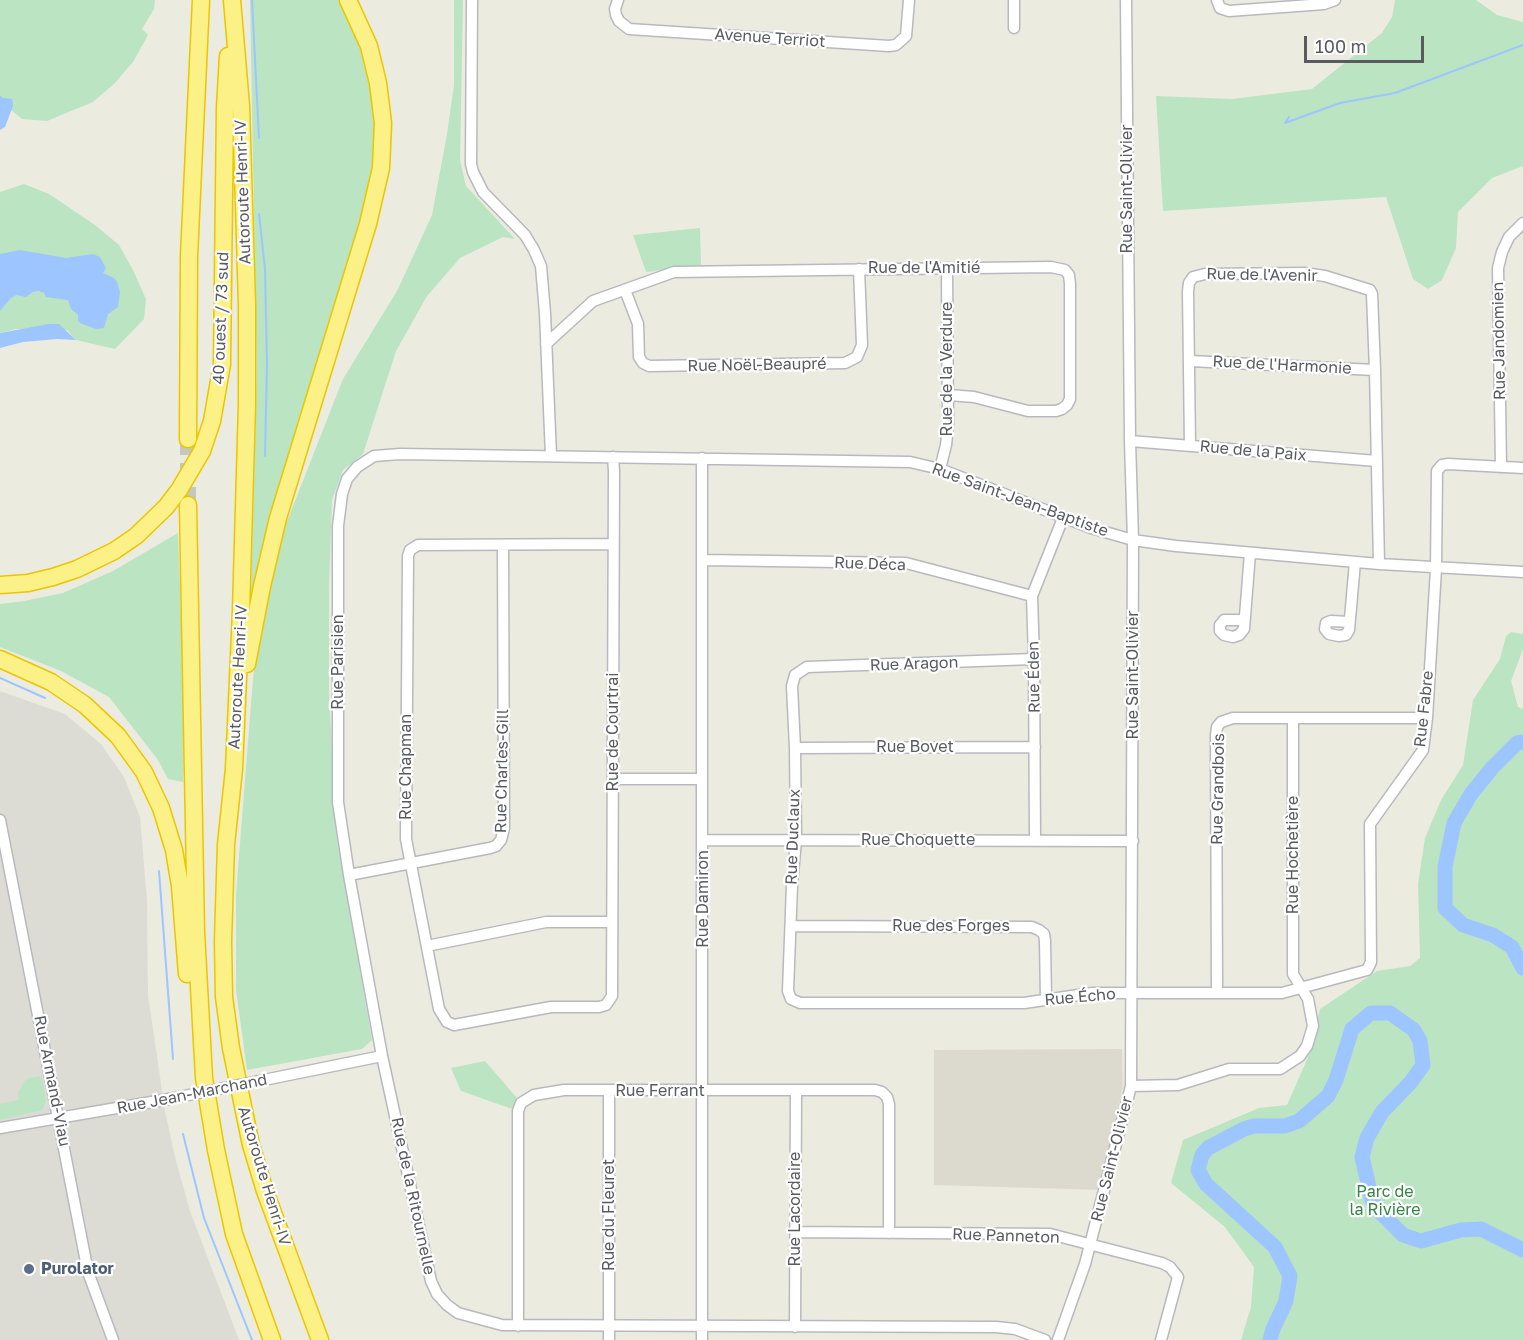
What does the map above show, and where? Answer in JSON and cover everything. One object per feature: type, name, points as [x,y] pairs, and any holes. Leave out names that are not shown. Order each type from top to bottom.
[{"type":"highway","points":[[188,439],[189,256],[201,0]]},
{"type":"highway","name":"40 ouest / 73 sud","points":[[0,585],[53,577],[77,569],[114,551],[136,536],[166,507],[192,470],[202,451],[212,421],[222,364],[225,108],[231,0]]},
{"type":"highway","name":"Autoroute Henri-IV","points":[[231,0],[241,106],[247,371],[245,511],[234,769],[226,845],[224,997],[242,1106],[256,1163],[320,1340]]},
{"type":"highway","points":[[234,769],[248,660],[268,558],[293,468],[368,224],[381,168],[383,123],[378,83],[369,46],[348,0]]},
{"type":"highway","name":"Autoroute Henri-IV","points":[[188,505],[196,932],[201,1044],[216,1150],[234,1234],[272,1340]]},
{"type":"highway","points":[[0,659],[51,682],[70,694],[101,720],[132,754],[144,772],[161,808],[174,850],[180,886],[191,1029],[202,1124],[207,1151],[234,1234]]},
{"type":"street","points":[[472,0],[470,156],[472,172],[483,192],[525,235],[541,266],[551,456]]},
{"type":"street","name":"Avenue Terriot","points":[[618,0],[616,15],[619,21],[629,29],[889,46],[896,45],[906,36],[909,0]]},
{"type":"street","points":[[1014,0],[1014,28]]},
{"type":"street","name":"Rue Saint-Olivier","points":[[1058,1340],[1075,1297],[1091,1245],[1131,1086],[1133,540],[1126,0]]},
{"type":"street","points":[[1217,0],[1220,8],[1229,11],[1323,4],[1335,0]]},
{"type":"street","name":"Rue Jandomien","points":[[1501,467],[1498,268],[1509,237],[1523,223]]},
{"type":"street","name":"Rue de l'Amitié","points":[[546,345],[593,301],[674,272],[859,268],[1059,267],[1065,270],[1069,275],[1070,284],[1070,399],[1067,405],[1062,410],[1056,411],[1028,411],[974,397],[949,395]]},
{"type":"street","name":"Rue Noël-Beaupré","points":[[625,290],[638,324],[639,357],[649,366],[845,363],[857,357],[862,345],[859,268]]},
{"type":"street","name":"Rue de la Verdure","points":[[940,469],[946,445],[949,395],[947,268]]},
{"type":"street","name":"Rue de l'Avenir","points":[[1190,446],[1188,291],[1193,277],[1205,274],[1304,273],[1325,276],[1370,290],[1375,370],[1379,564]]},
{"type":"street","name":"Rue de l'Harmonie","points":[[1190,361],[1375,370]]},
{"type":"street","name":"Rue de la Paix","points":[[1130,441],[1377,461]]},
{"type":"street","name":"Rue Parisien","points":[[382,1056],[338,802],[338,526],[342,494],[348,479],[357,467],[374,456],[400,454],[551,456]]},
{"type":"street","name":"Rue Saint-Jean-Baptiste","points":[[551,456],[910,462],[940,469],[1063,518],[1133,540],[1354,562],[1523,572]]},
{"type":"street","name":"Rue de Courtrai","points":[[606,1005],[612,996],[613,457]]},
{"type":"street","name":"Rue Damiron","points":[[702,458],[704,560],[702,1340]]},
{"type":"street","name":"Rue Fabre","points":[[1367,970],[1371,962],[1370,824],[1423,750],[1436,568],[1436,477],[1442,465],[1448,464],[1501,467]]},
{"type":"street","points":[[1501,467],[1523,468]]},
{"type":"street","name":"Rue Éden","points":[[1035,841],[1035,659],[1032,596],[1063,518]]},
{"type":"street","name":"Rue Chapman","points":[[606,1005],[541,1008],[454,1025],[447,1022],[439,1009],[406,828],[408,556],[410,550],[418,545],[613,544]]},
{"type":"street","name":"Rue Charles-Gill","points":[[349,875],[490,848],[496,846],[503,835],[503,545]]},
{"type":"street","points":[[1244,620],[1250,553]]},
{"type":"street","name":"Rue Déca","points":[[704,560],[906,563],[1032,596]]},
{"type":"street","points":[[1349,622],[1354,562]]},
{"type":"street","name":"Rue Aragon","points":[[795,675],[799,670],[807,668],[1035,659]]},
{"type":"street","name":"Rue Duclaux","points":[[791,999],[788,991],[796,840],[792,686],[795,675]]},
{"type":"street","name":"Rue Grandbois","points":[[1217,992],[1217,727],[1226,719],[1233,718],[1427,718]]},
{"type":"street","name":"Rue Hochetière","points":[[1131,1086],[1178,1085],[1229,1069],[1270,1070],[1286,1066],[1304,1051],[1313,1026],[1308,999],[1293,974],[1293,718]]},
{"type":"street","name":"Rue Bovet","points":[[795,748],[1035,747]]},
{"type":"street","points":[[613,779],[702,779]]},
{"type":"street","name":"Rue Armand-Viau","points":[[0,820],[59,1117],[75,1214],[88,1272],[113,1340]]},
{"type":"street","name":"Rue Choquette","points":[[703,840],[1133,841]]},
{"type":"street","points":[[427,946],[546,922],[612,922]]},
{"type":"street","name":"Rue des Forges","points":[[791,926],[1032,927],[1040,930],[1046,941],[1046,999]]},
{"type":"street","name":"Rue Écho","points":[[791,999],[800,1003],[1024,1003],[1092,993],[1282,993],[1367,970]]},
{"type":"street","name":"Rue Jean-Marchand","points":[[0,1128],[169,1099],[382,1056]]},
{"type":"street","name":"Rue de la Ritournelle","points":[[382,1056],[431,1281],[437,1294],[458,1313],[502,1325],[518,1326],[996,1327],[1015,1329],[1045,1340]]},
{"type":"street","name":"Rue Ferrant","points":[[518,1326],[519,1106],[534,1095],[564,1090],[875,1090],[882,1092],[889,1104],[889,1233]]},
{"type":"street","name":"Rue du Fleuret","points":[[609,1090],[609,1340]]},
{"type":"street","name":"Rue Lacordaire","points":[[795,1327],[796,1091]]},
{"type":"street","name":"Rue Panneton","points":[[795,1233],[1050,1234],[1162,1263],[1175,1272],[1177,1284],[1161,1340]]},
{"type":"shaded area","points":[[0,691],[65,714],[101,744],[124,777],[140,817],[147,901],[148,995],[165,1111],[190,1211],[239,1340],[0,1340]]},
{"type":"shaded area","points":[[1122,1049],[1123,1086],[1101,1190],[934,1185],[934,1050]]},
{"type":"green space","points":[[0,0],[155,0],[154,9],[142,29],[148,35],[133,62],[115,83],[93,102],[47,121],[22,119],[11,110],[0,95]]},
{"type":"green space","points":[[250,0],[339,0],[360,42],[370,82],[375,126],[373,163],[363,213],[273,506],[255,591],[251,590],[257,377]]},
{"type":"green space","points":[[454,0],[463,0],[460,160],[466,186],[515,239],[503,237],[460,258],[427,296],[396,351],[363,454],[343,470],[332,500],[329,691],[336,834],[372,1040],[362,1049],[247,1070],[236,990],[236,894],[253,679],[265,591],[286,524],[343,379],[397,291],[432,215],[454,85]]},
{"type":"green space","points":[[1395,0],[1476,0],[1497,15],[1523,22],[1523,166],[1492,178],[1458,212],[1456,248],[1442,280],[1428,289],[1413,279],[1386,197],[1163,211],[1156,96],[1232,99],[1312,89],[1382,33],[1392,17]]},
{"type":"green space","points":[[24,184],[49,194],[95,225],[119,245],[133,270],[146,299],[144,319],[115,349],[76,340],[67,330],[16,329],[0,333],[0,192]]},
{"type":"green space","points":[[700,228],[701,265],[646,272],[633,235]]},
{"type":"green space","points":[[178,533],[184,703],[183,782],[168,779],[158,760],[109,697],[61,671],[0,647],[0,604],[63,593],[113,571]]},
{"type":"green space","name":"Parc de la Rivière","points":[[1511,632],[1523,634],[1523,649],[1511,681],[1518,707],[1523,709],[1523,1340],[1241,1340],[1251,1307],[1254,1267],[1225,1227],[1171,1183],[1183,1140],[1259,1108],[1287,1105],[1309,1055],[1320,1009],[1377,971],[1410,966],[1420,958],[1418,884],[1425,838],[1441,800],[1463,765],[1473,700],[1500,659],[1506,636]]},
{"type":"green space","points":[[485,1061],[517,1098],[512,1109],[461,1091],[451,1068]]},
{"type":"green space","points":[[40,1076],[46,1101],[42,1110],[0,1120],[0,1104],[19,1100],[18,1093],[26,1079]]},
{"type":"water","points":[[0,95],[3,98],[12,99],[13,106],[5,127],[0,130]]},
{"type":"water","points":[[20,250],[66,258],[93,254],[100,257],[106,268],[103,273],[114,278],[120,292],[118,307],[108,314],[104,328],[96,329],[80,323],[78,315],[71,309],[68,300],[46,297],[39,291],[26,297],[16,295],[0,311],[0,254]]},
{"type":"water","points":[[59,324],[76,340],[23,342],[0,348],[0,333]]},
{"type":"waterway","points":[[252,0],[259,138]]},
{"type":"waterway","points":[[1289,117],[1285,123],[1340,103],[1395,93],[1523,45]]},
{"type":"waterway","points":[[259,214],[265,269],[267,364],[265,456]]},
{"type":"waterway","points":[[0,678],[45,698]]},
{"type":"waterway","points":[[1523,742],[1517,743],[1492,768],[1471,794],[1454,823],[1445,867],[1445,908],[1463,925],[1493,935],[1512,947],[1523,968]]},
{"type":"waterway","points":[[159,871],[173,1059]]},
{"type":"waterway","points":[[1270,1340],[1286,1301],[1290,1276],[1275,1247],[1206,1184],[1198,1170],[1202,1155],[1208,1148],[1244,1129],[1254,1126],[1285,1126],[1299,1121],[1328,1096],[1336,1080],[1352,1029],[1371,1013],[1390,1013],[1414,1030],[1420,1041],[1423,1065],[1411,1082],[1382,1112],[1367,1138],[1362,1157],[1372,1200],[1378,1210],[1403,1235],[1421,1241],[1461,1230],[1481,1229],[1523,1250]]},
{"type":"waterway","points":[[183,1134],[204,1218],[252,1340]]},
{"type":"tunnel","points":[[188,439],[188,505]]},
{"type":"place","name":"Purolator","points":[[29,1269]]}]
